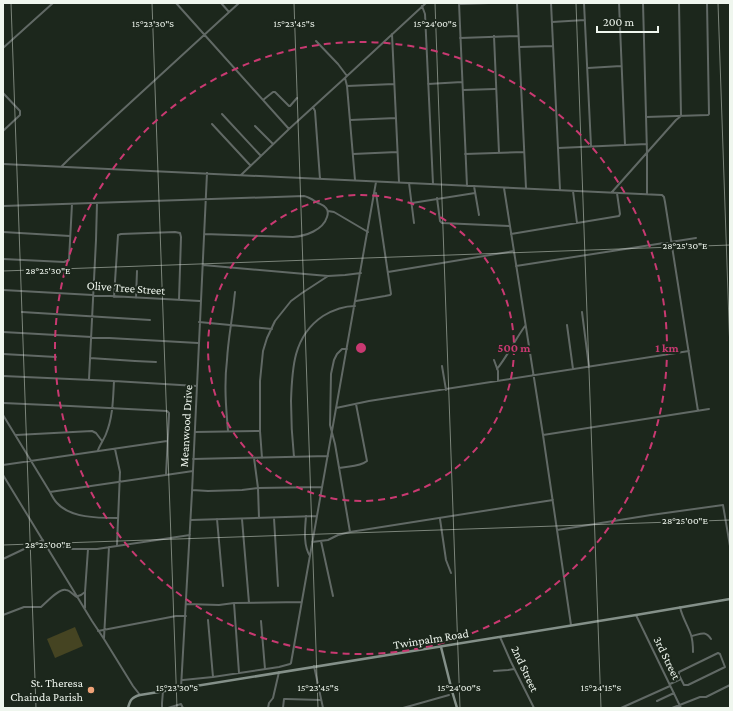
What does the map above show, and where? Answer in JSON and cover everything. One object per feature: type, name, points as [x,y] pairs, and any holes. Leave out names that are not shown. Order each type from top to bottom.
[{"type":"main road","name":"Twinpalm Road","points":[[128,708],[130,700],[140,695],[636,615],[730,598]]},
{"type":"main road","points":[[441,646],[457,708]]},
{"type":"street","points":[[3,48],[53,3]]},
{"type":"street","points":[[176,3],[289,129]]},
{"type":"street","points":[[221,3],[229,12]]},
{"type":"street","points":[[62,166],[239,3]]},
{"type":"street","points":[[240,175],[426,3]]},
{"type":"street","points":[[467,186],[459,4],[489,3]]},
{"type":"street","points":[[517,3],[526,188]]},
{"type":"street","points":[[551,3],[560,190]]},
{"type":"street","points":[[584,3],[591,146]]},
{"type":"street","points":[[619,3],[625,145]]},
{"type":"street","points":[[643,3],[647,194]]},
{"type":"street","points":[[679,3],[681,116]]},
{"type":"street","points":[[646,117],[709,114],[707,3]]},
{"type":"street","points":[[422,6],[425,14],[433,184]]},
{"type":"street","points":[[552,22],[585,20]]},
{"type":"street","points":[[392,34],[399,182]]},
{"type":"street","points":[[494,36],[500,153]]},
{"type":"street","points":[[460,38],[518,36]]},
{"type":"street","points":[[316,41],[338,64],[346,77],[355,180]]},
{"type":"street","points":[[519,47],[553,46]]},
{"type":"street","points":[[588,68],[622,66]]},
{"type":"street","points":[[428,84],[462,82]]},
{"type":"street","points":[[347,86],[394,84]]},
{"type":"street","points":[[462,90],[496,89]]},
{"type":"street","points":[[263,100],[275,92],[290,106],[297,98]]},
{"type":"street","points":[[3,93],[20,110],[21,113],[3,131]]},
{"type":"street","points":[[313,107],[315,111],[320,179]]},
{"type":"street","points":[[222,114],[261,156]]},
{"type":"street","points":[[612,192],[681,116]]},
{"type":"street","points":[[350,120],[396,118]]},
{"type":"street","points":[[212,124],[250,165]]},
{"type":"street","points":[[255,126],[273,144]]},
{"type":"street","points":[[558,148],[647,144]]},
{"type":"street","points":[[352,154],[398,152]]},
{"type":"street","points":[[465,154],[524,152]]},
{"type":"street","points":[[3,164],[659,194],[664,197],[698,411]]},
{"type":"street","name":"Meanwood Drive","points":[[182,688],[207,173]]},
{"type":"street","points":[[186,687],[182,680],[213,677],[284,666],[290,664],[291,662],[361,273],[376,181]]},
{"type":"street","points":[[409,183],[414,223]]},
{"type":"street","points":[[474,186],[479,215]]},
{"type":"street","points":[[504,187],[572,625]]},
{"type":"street","points":[[356,301],[385,296],[390,294],[391,291],[375,189]]},
{"type":"street","points":[[573,191],[577,223]]},
{"type":"street","points":[[412,203],[475,192]]},
{"type":"street","points":[[511,234],[619,216],[617,193]]},
{"type":"street","points":[[3,206],[307,196],[326,208],[328,211],[334,212],[368,232]]},
{"type":"street","points":[[437,198],[442,222],[510,226]]},
{"type":"street","points":[[89,380],[97,203]]},
{"type":"street","points":[[3,259],[67,262],[72,204]]},
{"type":"street","points":[[204,234],[303,236],[315,231],[323,224],[327,217],[328,211]]},
{"type":"street","points":[[3,232],[70,236]]},
{"type":"street","points":[[114,297],[118,235],[175,232],[180,233],[181,237],[179,300]]},
{"type":"street","points":[[516,266],[696,238]]},
{"type":"street","points":[[388,272],[514,251]]},
{"type":"street","points":[[202,265],[328,276],[361,273]]},
{"type":"street","points":[[136,298],[137,271]]},
{"type":"street","points":[[262,458],[260,431],[260,381],[265,344],[280,315],[296,297],[328,276]]},
{"type":"street","name":"Olive Tree Street","points":[[3,290],[200,301]]},
{"type":"street","points":[[228,431],[226,413],[226,361],[235,292]]},
{"type":"street","points":[[294,457],[291,430],[292,384],[293,366],[300,345],[306,332],[329,312],[338,308],[355,306]]},
{"type":"street","points":[[22,312],[150,320]]},
{"type":"street","points":[[582,312],[589,367]]},
{"type":"street","points":[[199,322],[272,329]]},
{"type":"street","points":[[497,369],[506,358],[525,325]]},
{"type":"street","points":[[567,325],[573,369]]},
{"type":"street","points":[[3,332],[198,343]]},
{"type":"street","points":[[347,349],[342,349],[337,354],[332,368],[330,381],[330,425],[350,532]]},
{"type":"street","points":[[336,408],[689,351]]},
{"type":"street","points":[[3,354],[56,356]]},
{"type":"street","points":[[90,358],[156,362]]},
{"type":"street","points":[[494,360],[497,369],[498,381]]},
{"type":"street","points":[[442,366],[446,390]]},
{"type":"street","points":[[3,376],[197,386]]},
{"type":"street","points":[[97,451],[106,434],[113,408],[114,381]]},
{"type":"street","points":[[3,403],[168,412],[166,475]]},
{"type":"street","points":[[339,468],[362,464],[367,461],[356,404]]},
{"type":"street","points":[[543,435],[709,409]]},
{"type":"street","points":[[3,415],[58,504],[76,514],[96,518],[117,518]]},
{"type":"street","points":[[15,435],[92,431],[96,433],[102,441]]},
{"type":"street","points":[[194,432],[260,431]]},
{"type":"street","points":[[3,465],[167,441]]},
{"type":"street","points":[[115,448],[119,467],[117,545]]},
{"type":"street","points":[[193,459],[328,456]]},
{"type":"street","points":[[254,458],[258,488],[259,518]]},
{"type":"street","points":[[50,492],[193,471]]},
{"type":"street","points":[[3,475],[78,596],[79,600]]},
{"type":"street","points":[[192,490],[208,491],[258,488],[322,487]]},
{"type":"street","points":[[312,542],[322,541],[350,532],[553,500]]},
{"type":"street","points":[[557,530],[723,505],[730,546]]},
{"type":"street","points":[[306,516],[306,545],[307,552],[310,556]]},
{"type":"street","points":[[191,520],[317,516]]},
{"type":"street","points":[[274,517],[278,586]]},
{"type":"street","points":[[217,519],[223,586]]},
{"type":"street","points":[[242,519],[249,603]]},
{"type":"street","points":[[440,519],[446,560],[451,572]]},
{"type":"street","points":[[3,559],[44,541],[72,549],[88,549],[190,535]]},
{"type":"street","points":[[322,541],[334,596]]},
{"type":"street","points":[[104,639],[109,547]]},
{"type":"street","points":[[85,609],[88,549]]},
{"type":"street","points":[[3,615],[24,607],[41,607],[51,598],[63,590],[66,590],[79,600],[140,695]]},
{"type":"street","points":[[78,596],[85,592]]},
{"type":"street","points":[[186,604],[218,605],[234,603],[302,602]]},
{"type":"street","points":[[234,603],[239,673]]},
{"type":"street","points":[[680,607],[692,636],[693,652]]},
{"type":"street","name":"3rd Street","points":[[636,615],[681,708]]},
{"type":"street","points":[[98,631],[176,616],[186,616]]},
{"type":"street","points":[[208,620],[213,677]]},
{"type":"street","points":[[261,621],[265,669]]},
{"type":"street","points":[[692,636],[705,633],[708,634],[711,639]]},
{"type":"street","name":"2nd Street","points":[[500,637],[534,708]]},
{"type":"street","points":[[718,653],[720,654],[725,666],[724,667],[686,686],[681,679],[679,672],[718,653]]},
{"type":"street","points":[[314,666],[323,708]]},
{"type":"street","points":[[494,670],[514,669]]},
{"type":"street","points":[[268,708],[269,702],[273,698],[279,672]]},
{"type":"street","points":[[622,708],[681,679]]},
{"type":"street","points":[[672,708],[706,696],[730,685]]},
{"type":"street","points":[[162,708],[163,691]]},
{"type":"street","points":[[657,701],[674,693]]},
{"type":"street","points":[[403,708],[449,695]]},
{"type":"street","points":[[283,708],[284,699],[321,700]]},
{"type":"street","points":[[168,708],[181,704],[182,708]]},
{"type":"shaded area","points":[[75,627],[83,646],[55,658],[47,639]]},
{"type":"place","name":"St. Theresa Chainda Parish","points":[[91,690]]}]
